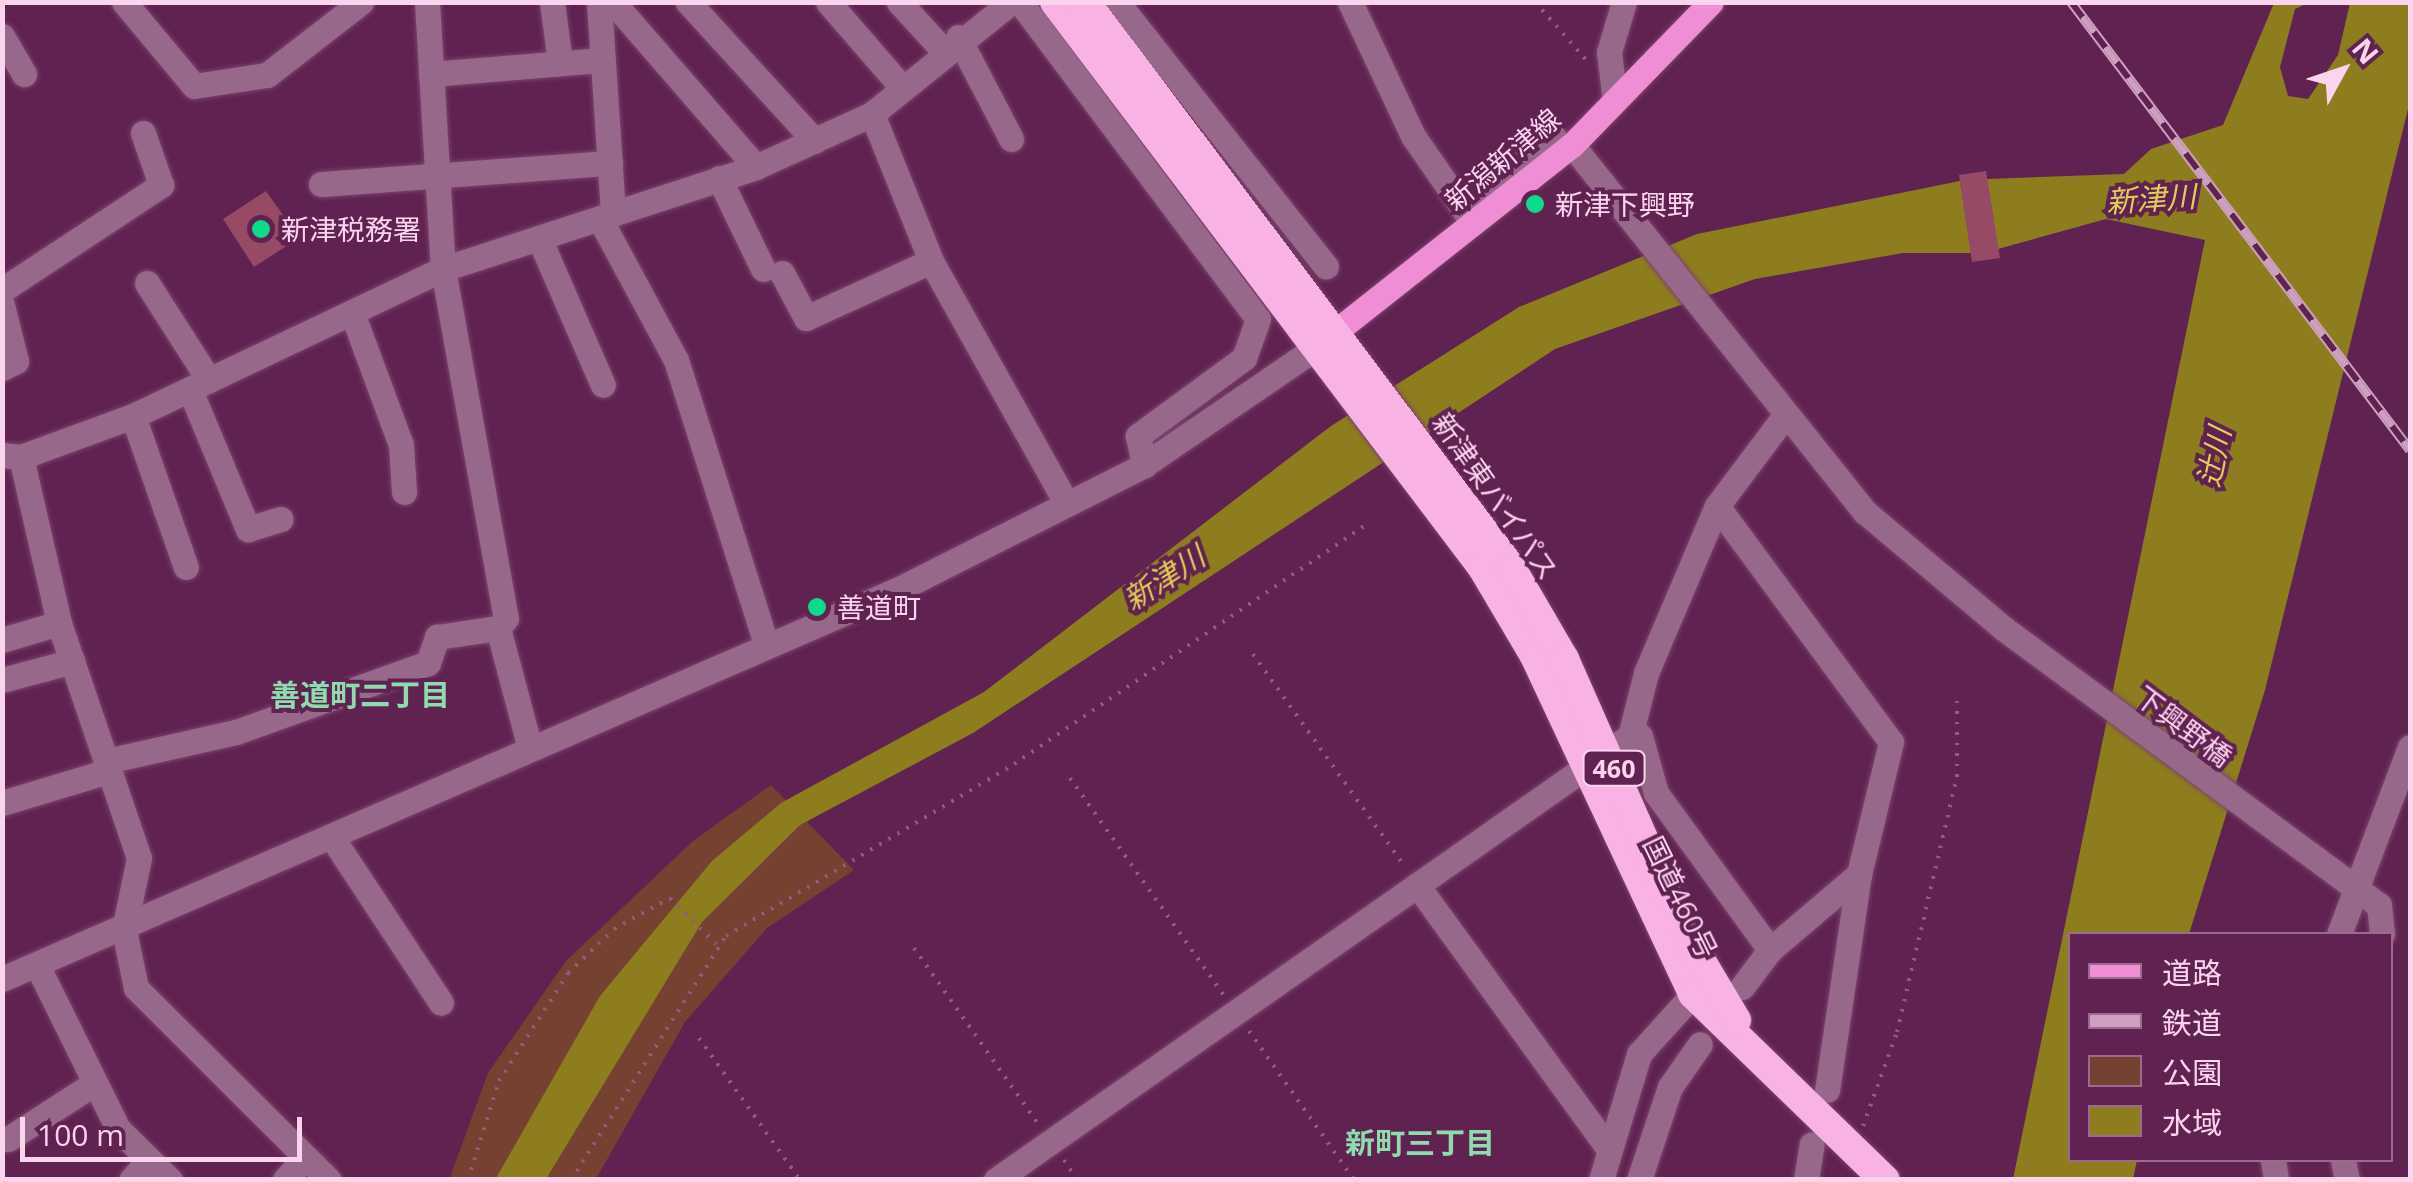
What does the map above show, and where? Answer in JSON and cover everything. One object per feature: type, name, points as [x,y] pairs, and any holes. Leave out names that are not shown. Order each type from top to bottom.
[{"type":"highway","name":"460","points":[[1055,2],[1326,339]]},
{"type":"highway","name":"460","points":[[1086,2],[1286,287]]},
{"type":"highway","name":"国道460号","points":[[1326,339],[1429,476],[1510,611],[1608,752],[1693,994],[1872,1167]]},
{"type":"highway","name":"460","points":[[1608,752],[1686,936],[1774,1076]]},
{"type":"main road","name":"新潟新津線","points":[[1326,339],[1568,148],[1614,93],[1711,2]]},
{"type":"street","points":[[124,2],[194,86],[267,74],[360,2]]},
{"type":"street","points":[[2,803],[108,766],[236,732],[428,664],[437,637],[498,628],[506,618],[443,269],[427,2]]},
{"type":"street","points":[[552,2],[560,63]]},
{"type":"street","points":[[599,2],[610,163],[607,216],[676,360],[764,641]]},
{"type":"street","points":[[613,2],[756,167]]},
{"type":"street","points":[[688,2],[815,141]]},
{"type":"street","points":[[828,2],[900,85]]},
{"type":"street","points":[[899,2],[950,43],[1011,139]]},
{"type":"street","points":[[329,1180],[136,988],[124,930],[139,858],[8,457],[133,416],[354,318],[443,269],[756,167],[815,141],[872,114],[950,43],[1011,2]]},
{"type":"street","points":[[1020,2],[1258,319],[1244,358],[1138,436],[1144,465]]},
{"type":"street","points":[[1116,2],[1326,267]]},
{"type":"street","points":[[1350,2],[1413,136],[1466,214],[1552,135],[1568,148]]},
{"type":"street","points":[[1614,93],[1609,52],[1624,2]]},
{"type":"street","points":[[2,36],[24,74]]},
{"type":"street","points":[[431,74],[602,60]]},
{"type":"street","points":[[872,114],[932,260],[1065,501]]},
{"type":"street","points":[[2,290],[161,185],[143,133]]},
{"type":"street","name":"下興野橋","points":[[1568,148],[1645,238],[1783,418],[1865,512],[2003,628],[2379,906],[2382,932]]},
{"type":"street","points":[[321,184],[610,163]]},
{"type":"street","points":[[719,178],[773,271],[806,318],[932,260]]},
{"type":"street","points":[[539,238],[604,385]]},
{"type":"street","points":[[147,283],[200,385],[248,529],[280,519]]},
{"type":"street","points":[[2,306],[16,361],[2,368]]},
{"type":"street","points":[[354,318],[400,445],[404,492]]},
{"type":"street","points":[[5,974],[124,930],[333,839],[764,641],[899,590],[1065,501],[1144,465],[1326,339]]},
{"type":"street","points":[[133,416],[186,568]]},
{"type":"street","points":[[1608,752],[1717,506],[1783,418]]},
{"type":"street","points":[[1717,506],[1892,742],[1859,874],[1828,1090]]},
{"type":"street","points":[[2,640],[59,622]]},
{"type":"street","points":[[498,628],[530,748]]},
{"type":"street","points":[[2,680],[73,661]]},
{"type":"street","points":[[996,1180],[1608,752],[1640,736],[1656,793],[1770,950]]},
{"type":"street","points":[[2340,932],[2351,889],[2410,748]]},
{"type":"street","points":[[333,839],[440,1003]]},
{"type":"street","points":[[1742,987],[1770,950],[1859,874]]},
{"type":"street","points":[[1418,885],[1608,1148]]},
{"type":"street","points":[[37,965],[93,1084],[140,1170],[170,1180]]},
{"type":"street","points":[[1601,1180],[1639,1054],[1693,994]]},
{"type":"street","points":[[1639,1180],[1670,1087],[1700,1044]]},
{"type":"street","points":[[8,1139],[93,1084]]},
{"type":"street","points":[[1806,1180],[1812,1144]]},
{"type":"street","points":[[285,1180],[304,1158]]},
{"type":"path","points":[[1534,2],[1614,93]]},
{"type":"path","points":[[571,1180],[695,995],[716,944],[1014,764],[1367,524]]},
{"type":"path","points":[[1253,654],[1418,885]]},
{"type":"path","points":[[1872,1167],[1956,777],[1957,699]]},
{"type":"path","points":[[1070,778],[1354,1180]]},
{"type":"path","points":[[468,1180],[499,1081],[568,973],[614,929],[670,898],[716,944]]},
{"type":"path","points":[[914,948],[1077,1180]]},
{"type":"path","points":[[699,1038],[800,1180]]},
{"type":"green space","points":[[771,785],[854,870],[767,928],[685,1022],[596,1179],[449,1180],[488,1073],[566,961],[693,841]]},
{"type":"water","points":[[2274,3],[2308,3],[2295,9],[2280,67],[2288,96],[2308,99],[2338,55],[2350,3],[2410,3],[2410,101],[2265,690],[2190,932],[2068,932],[2068,1162],[2137,1162],[2133,1179],[2013,1179],[2205,240],[2106,219],[1998,249],[1987,179],[2124,174],[2151,149],[2223,125]]},
{"type":"water","name":"新津川","points":[[1960,181],[1971,253],[1903,253],[1755,279],[1555,349],[973,733],[800,825],[702,922],[546,1179],[495,1180],[600,996],[712,861],[781,803],[984,692],[1331,426],[1519,307],[1697,234]]},
{"type":"building","points":[[1986,171],[2000,258],[1972,262],[1959,175]]},
{"type":"building","name":"新津税務署","points":[[266,191],[299,238],[254,267],[223,219]]},
{"type":"railway","points":[[2071,2],[2410,450]]},
{"type":"place","name":"新津下興野","points":[[1535,204]]},
{"type":"place","name":"新津税務署","points":[[261,229]]},
{"type":"place","name":"善道町","points":[[817,607]]},
{"type":"district","name":"善道町二丁目","points":[[360,695]]},
{"type":"district","name":"新町三丁目","points":[[1420,1143]]},
{"type":"water label","name":"辻川","points":[[2214,457]]}]
